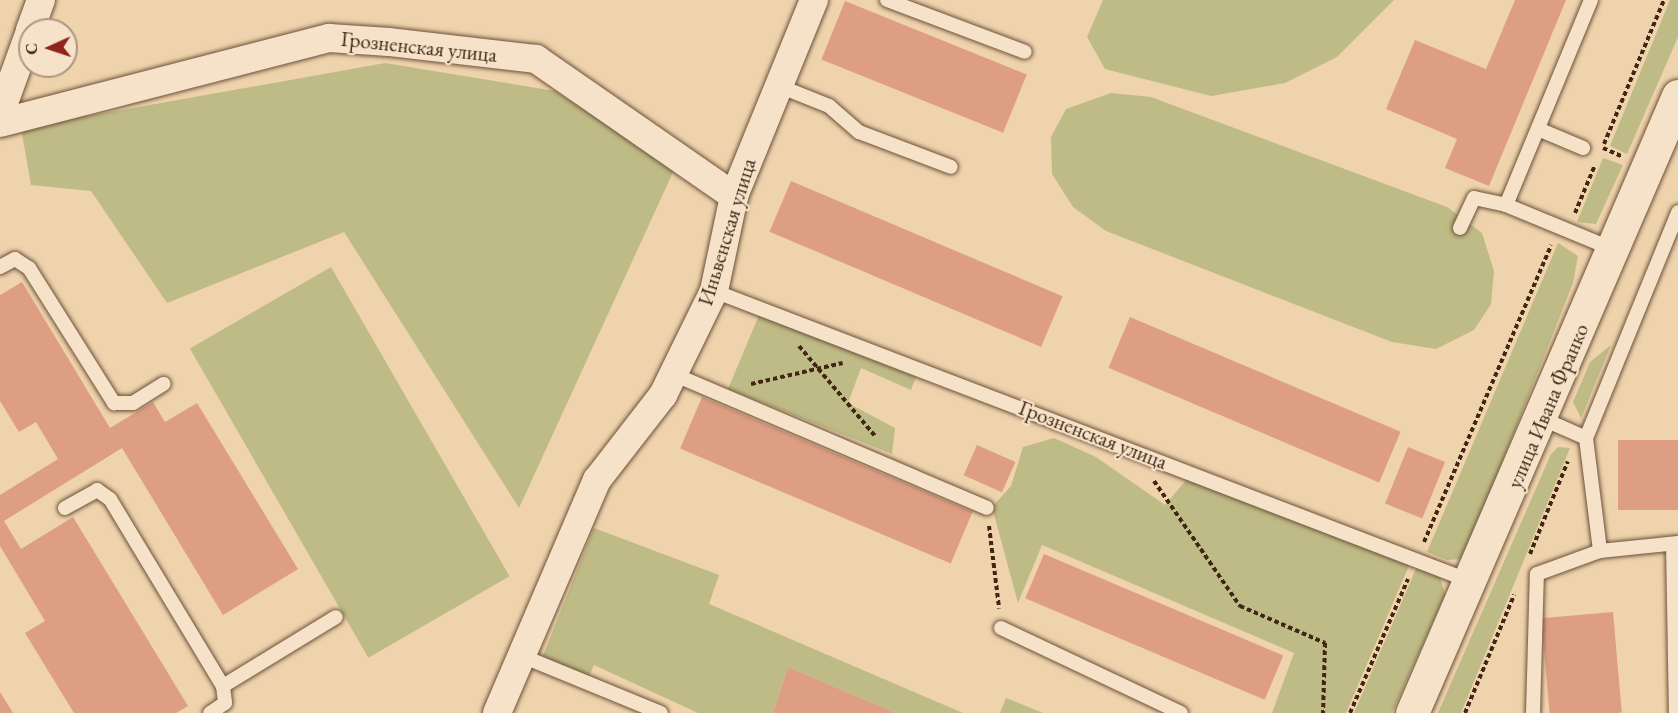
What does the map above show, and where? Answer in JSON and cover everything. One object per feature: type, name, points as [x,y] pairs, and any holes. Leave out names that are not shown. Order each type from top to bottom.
[{"type":"street","points":[[35,18],[41,0]]},
{"type":"street","name":"Иньвенская улица","points":[[497,713],[597,480],[673,374],[714,291],[734,196],[814,0]]},
{"type":"street","name":"Грозненская улица","points":[[0,123],[329,38],[389,42],[536,59],[734,196]]},
{"type":"street","points":[[0,114],[18,64]]},
{"type":"street","name":"улица Ивана Франко","points":[[1412,713],[1543,419],[1678,96]]},
{"type":"lane","points":[[887,0],[1025,52]]},
{"type":"lane","points":[[1506,205],[1591,0]]},
{"type":"lane","points":[[778,86],[829,106],[859,132],[951,167]]},
{"type":"lane","points":[[1538,129],[1583,148]]},
{"type":"lane","points":[[1460,228],[1474,198],[1506,205],[1615,250]]},
{"type":"lane","points":[[1600,551],[1586,438],[1678,212]]},
{"type":"lane","points":[[0,267],[15,259],[29,267],[114,404],[133,403],[163,384]]},
{"type":"lane","name":"Грозненская улица","points":[[714,291],[1418,558],[1472,582]]},
{"type":"lane","points":[[673,374],[987,507]]},
{"type":"lane","points":[[1543,419],[1586,438]]},
{"type":"lane","points":[[65,508],[87,494],[104,492],[223,686],[225,703],[210,713]]},
{"type":"lane","points":[[1533,713],[1537,574],[1600,551],[1676,543],[1676,713]]},
{"type":"lane","points":[[223,686],[336,617]]},
{"type":"lane","points":[[1001,628],[1181,713]]},
{"type":"lane","points":[[522,656],[661,713]]},
{"type":"path","points":[[1350,713],[1418,558],[1546,251],[1564,229],[1602,148],[1664,0]]},
{"type":"path","points":[[1602,148],[1631,160]]},
{"type":"path","points":[[776,315],[818,372],[888,446],[893,467]]},
{"type":"path","points":[[723,395],[737,386],[818,372],[870,350]]},
{"type":"path","points":[[1132,450],[1240,606],[1325,643],[1323,713]]},
{"type":"path","points":[[987,507],[1001,628]]},
{"type":"shaded area","points":[[1103,0],[1394,0],[1337,57],[1285,83],[1211,96],[1105,69],[1087,37]]},
{"type":"shaded area","points":[[1670,0],[1678,0],[1678,37],[1627,154],[1610,146]]},
{"type":"shaded area","points":[[385,63],[555,91],[675,168],[519,508],[344,232],[167,303],[91,191],[31,185],[21,128]]},
{"type":"shaded area","points":[[1111,93],[1151,97],[1447,207],[1482,233],[1494,271],[1491,304],[1474,330],[1436,349],[1392,342],[1106,231],[1073,207],[1052,174],[1051,137],[1066,109]]},
{"type":"shaded area","points":[[1603,158],[1623,165],[1596,224],[1577,222]]},
{"type":"shaded area","points":[[1558,243],[1578,256],[1573,283],[1467,551],[1461,559],[1447,560],[1427,552]]},
{"type":"shaded area","points":[[331,267],[510,576],[368,658],[190,348]]},
{"type":"shaded area","points":[[759,315],[916,377],[911,390],[861,368],[848,403],[895,428],[892,454],[728,389]]},
{"type":"shaded area","points":[[1611,345],[1581,418],[1573,402],[1590,362]]},
{"type":"shaded area","points":[[1054,438],[1096,457],[1165,505],[1187,479],[1411,561],[1346,713],[1272,713],[1294,653],[1042,545],[1018,603],[992,507],[1011,486],[1023,447]]},
{"type":"shaded area","points":[[1558,447],[1570,448],[1461,713],[1438,713],[1551,454]]},
{"type":"shaded area","points":[[594,528],[719,575],[709,604],[963,713],[896,713],[788,667],[773,713],[698,713],[594,665],[588,679],[542,658]]},
{"type":"shaded area","points":[[1418,564],[1440,576],[1445,595],[1392,713],[1354,713]]},
{"type":"shaded area","points":[[1006,698],[1043,713],[1000,713]]},
{"type":"building","points":[[1515,0],[1566,0],[1489,186],[1445,168],[1457,139],[1386,109],[1415,40],[1486,69]]},
{"type":"building","points":[[845,1],[1027,74],[1003,133],[821,59]]},
{"type":"building","points":[[791,181],[1063,296],[1041,347],[770,232]]},
{"type":"building","points":[[22,282],[110,428],[153,402],[165,422],[197,403],[298,569],[223,615],[122,448],[4,521],[21,549],[73,517],[188,706],[176,713],[74,713],[25,633],[45,621],[0,546],[0,495],[58,459],[36,422],[19,432],[0,401],[0,295]]},
{"type":"building","points":[[1130,317],[1401,432],[1379,483],[1109,368]]},
{"type":"building","points":[[702,397],[973,512],[951,563],[680,449]]},
{"type":"building","points":[[1618,440],[1678,440],[1678,510],[1618,510]]},
{"type":"building","points":[[977,445],[1015,462],[1002,492],[964,475]]},
{"type":"building","points":[[1408,447],[1445,462],[1422,519],[1385,504]]},
{"type":"building","points":[[1044,554],[1283,656],[1265,700],[1025,598]]},
{"type":"building","points":[[1613,612],[1622,713],[1550,713],[1541,618]]},
{"type":"building","points":[[788,667],[896,713],[773,713]]},
{"type":"building","points":[[0,692],[13,713],[0,713]]}]
